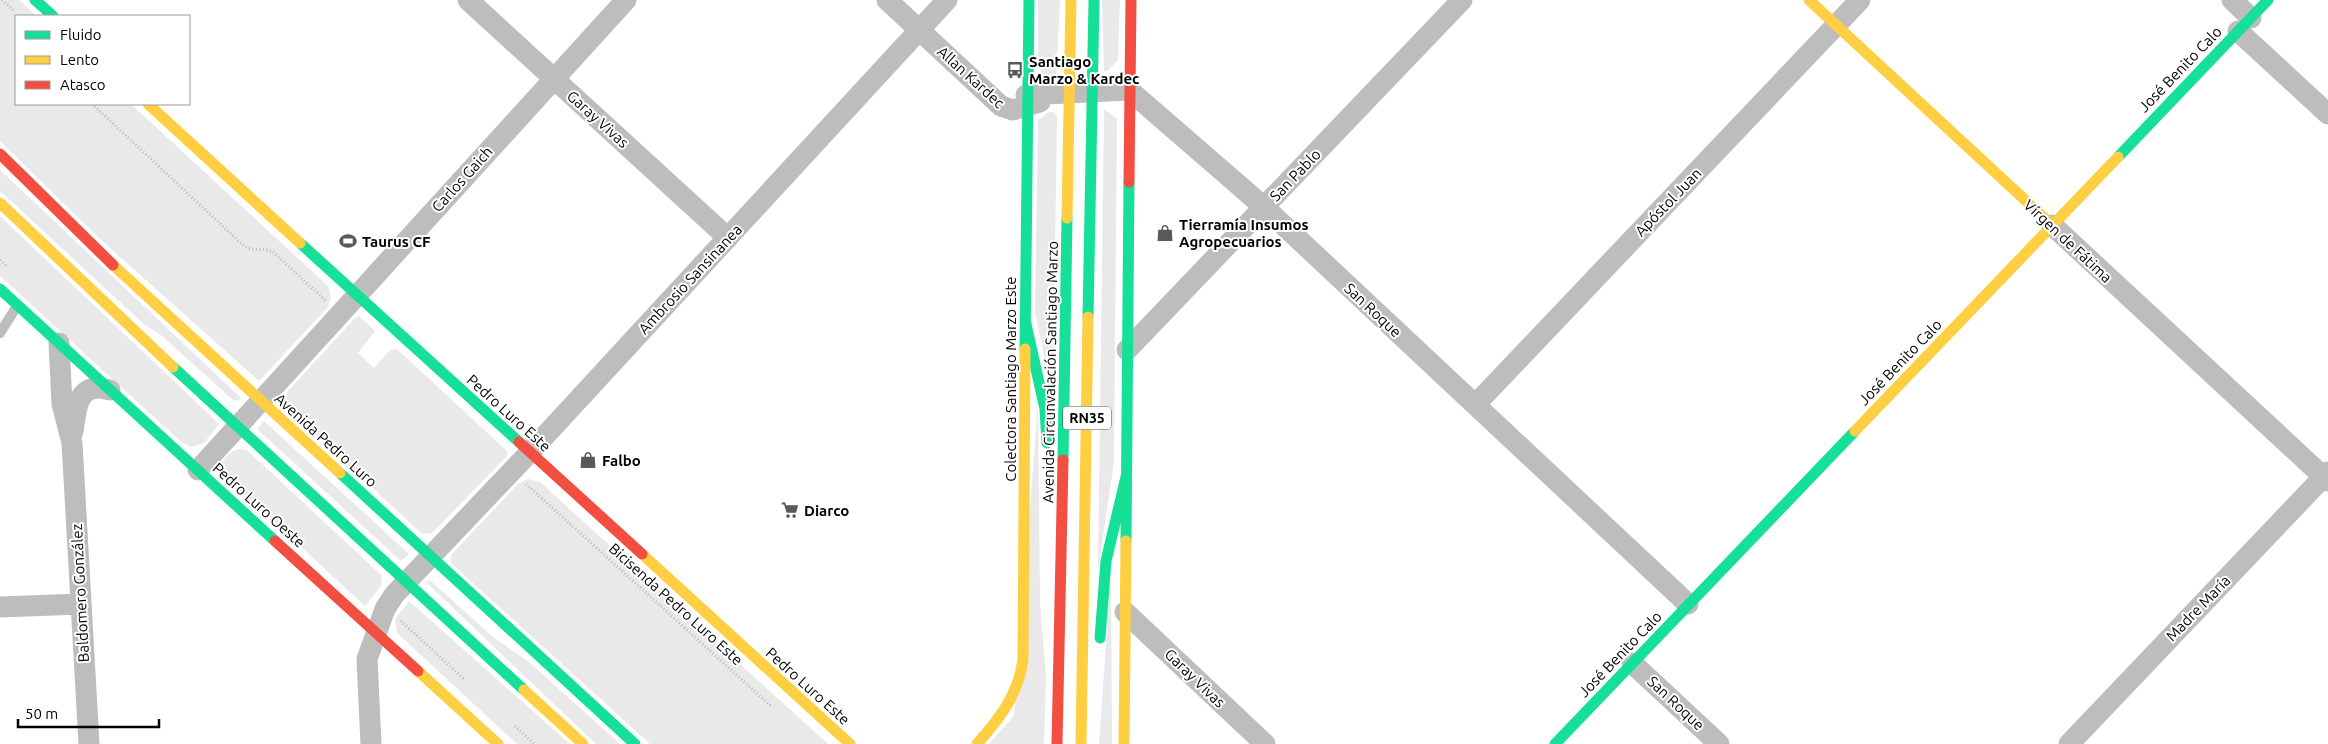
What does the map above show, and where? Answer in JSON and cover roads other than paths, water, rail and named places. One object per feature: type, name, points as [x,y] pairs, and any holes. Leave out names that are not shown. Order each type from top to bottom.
[{"type":"main road","points":[[35,0],[52,15]]},
{"type":"main road","name":"Colectora Santiago Marzo Este","points":[[977,744],[1013,700],[1022,666],[1026,101],[1029,0]]},
{"type":"main road","name":"Avenida Circunvalación Santiago Marzo","points":[[1056,744],[1059,694],[1071,0]]},
{"type":"main road","name":"RN35","points":[[1081,744],[1094,0]]},
{"type":"main road","points":[[1124,744],[1131,0]]},
{"type":"main road","name":"Vírgen de Fátima","points":[[1809,0],[2052,225]]},
{"type":"main road","name":"José Benito Calo","points":[[1554,744],[2268,0]]},
{"type":"main road","name":"Pedro Luro Este","points":[[149,105],[850,744]]},
{"type":"main road","name":"Avenida Pedro Luro","points":[[0,154],[94,247],[635,744]]},
{"type":"main road","points":[[0,203],[238,426],[583,744]]},
{"type":"main road","name":"Pedro Luro Oeste","points":[[0,289],[498,744]]},
{"type":"main road","points":[[1025,320],[1045,409],[1047,458]]},
{"type":"main road","points":[[1100,646],[1106,561],[1126,477]]},
{"type":"main road","points":[[1048,598],[1059,694]]},
{"type":"main road","points":[[1090,744],[1094,717]]},
{"type":"street","name":"Garay Vivas","points":[[468,0],[728,238]]},
{"type":"street","name":"Carlos Gaich","points":[[198,470],[626,0]]},
{"type":"street","name":"Allan Kardec","points":[[886,0],[1001,106],[1014,110],[1026,101]]},
{"type":"street","name":"Ambrosio Sansinanea","points":[[371,744],[367,659],[376,631],[389,602],[406,581],[530,452],[947,0]]},
{"type":"street","name":"San Pablo","points":[[1127,350],[1462,0]]},
{"type":"street","name":"Apóstol Juan","points":[[1475,405],[1860,0]]},
{"type":"street","points":[[2232,0],[2244,24],[2328,114]]},
{"type":"street","points":[[1026,101],[1070,93],[1129,90]]},
{"type":"street","name":"San Roque","points":[[1129,90],[1264,207],[1688,604]]},
{"type":"street","name":"Vírgen de Fátima","points":[[2052,225],[2326,477]]},
{"type":"street","name":"Baldomero González","points":[[59,343],[62,404],[72,442]]},
{"type":"street","name":"Baldomero González","points":[[89,744],[72,442],[77,406],[81,396],[95,388],[110,390]]},
{"type":"street","name":"Madre María","points":[[2069,744],[2326,477]]},
{"type":"street","points":[[0,607],[81,604]]},
{"type":"street","name":"Garay Vivas","points":[[1125,612],[1265,744]]},
{"type":"street","name":"San Roque","points":[[1632,663],[1719,744]]},
{"type":"lane","points":[[0,332],[18,305]]},
{"type":"place","name":"Santiago Marzo & Kardec","points":[[1015,70]]},
{"type":"place","name":"Tierramía Insumos Agropecuarios","points":[[1165,233]]},
{"type":"place","name":"Taurus CF","points":[[348,241]]},
{"type":"place","name":"Falbo","points":[[588,460]]},
{"type":"place","name":"Diarco","points":[[790,510]]}]
